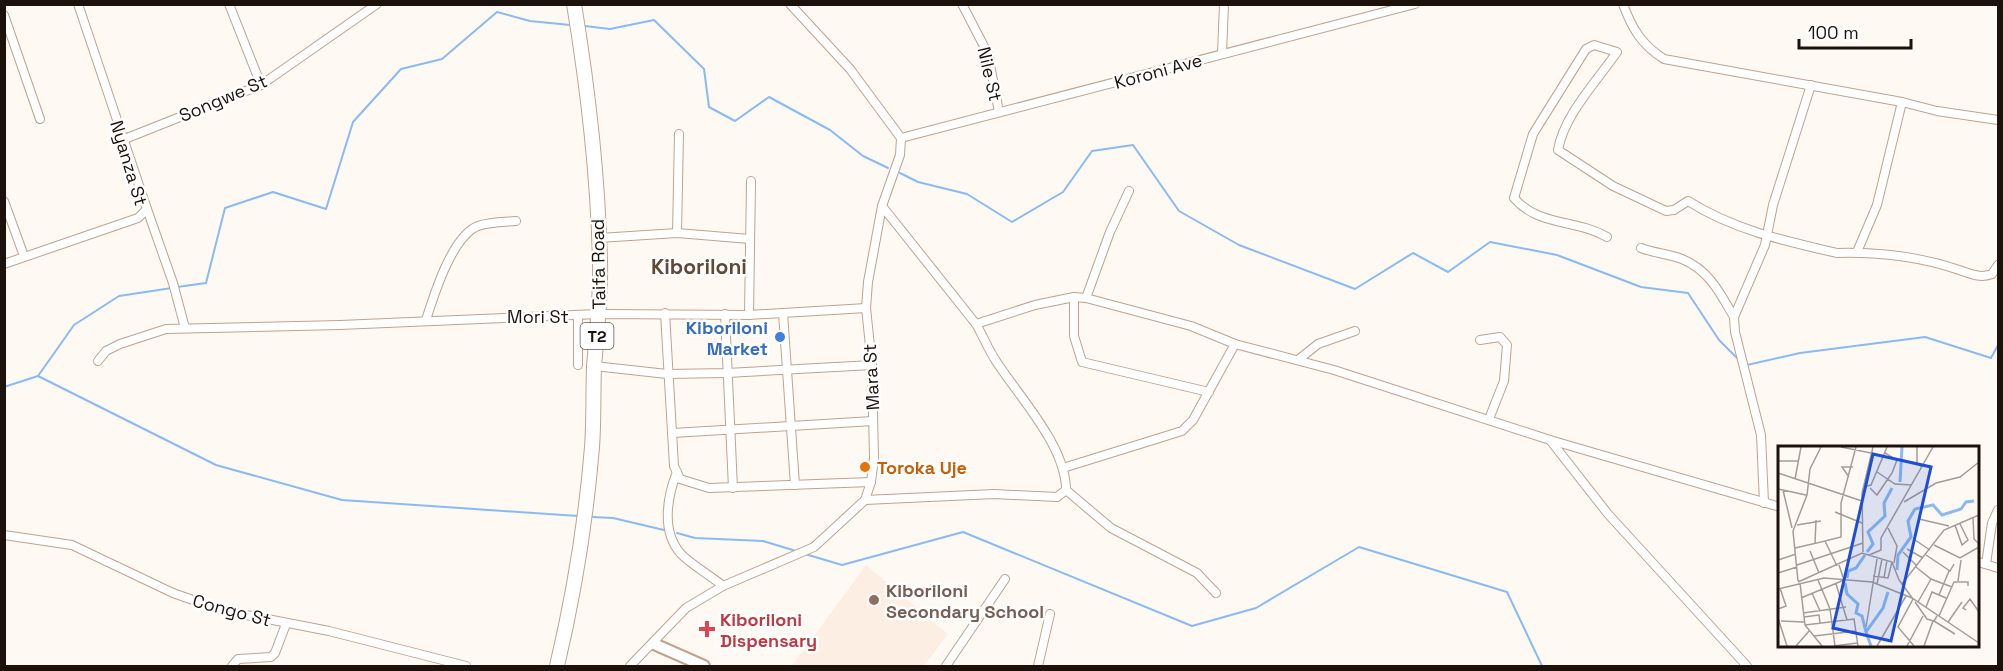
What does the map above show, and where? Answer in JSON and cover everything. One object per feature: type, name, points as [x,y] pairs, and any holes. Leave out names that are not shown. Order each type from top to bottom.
[{"type":"highway","name":"Taifa Road","points":[[557,666],[569,613],[584,522],[592,446],[594,366],[599,314],[596,175],[585,68],[574,4]]},
{"type":"street","name":"Nyanza St","points":[[4,264],[138,218],[147,209],[78,4]]},
{"type":"street","points":[[229,4],[261,85]]},
{"type":"street","name":"Songwe St","points":[[122,140],[261,85],[377,4]]},
{"type":"street","points":[[790,4],[850,69],[901,138]]},
{"type":"street","name":"Nile St","points":[[962,4],[988,54],[999,112]]},
{"type":"street","points":[[1222,54],[1224,4]]},
{"type":"street","name":"Koroni Ave","points":[[901,138],[1415,4]]},
{"type":"street","points":[[1623,4],[1636,35],[1646,48],[1664,59],[1902,102],[1937,111],[1998,120]]},
{"type":"street","points":[[4,15],[40,118]]},
{"type":"street","points":[[1607,237],[1591,228],[1543,218],[1530,212],[1514,198],[1533,134],[1586,49],[1592,46],[1617,52],[1564,130],[1559,152],[1613,186],[1659,209],[1670,212],[1688,201],[1723,222],[1837,253],[1857,252],[1914,257],[1980,277],[1992,274],[1998,265]]},
{"type":"street","points":[[1764,503],[1761,435],[1735,332],[1734,317],[1767,234],[1773,205],[1811,86]]},
{"type":"street","points":[[1857,252],[1877,205],[1902,102]]},
{"type":"street","points":[[676,233],[680,134]]},
{"type":"street","name":"Mara St","points":[[630,666],[654,644],[686,608],[723,586],[800,554],[821,541],[865,500],[871,482],[873,421],[872,364],[866,308],[868,282],[882,206],[900,155],[901,138]]},
{"type":"street","points":[[749,315],[751,181]]},
{"type":"street","points":[[1086,298],[1110,232],[1129,191]]},
{"type":"street","points":[[4,201],[24,256]]},
{"type":"street","points":[[882,206],[976,324],[994,359],[1044,431],[1063,468],[1066,490],[1111,528],[1168,560],[1197,573],[1216,593]]},
{"type":"street","points":[[147,209],[173,283],[185,328]]},
{"type":"street","points":[[426,320],[444,272],[458,245],[468,232],[479,226],[516,221]]},
{"type":"street","points":[[598,238],[676,233],[750,239]]},
{"type":"street","points":[[1641,248],[1681,259],[1697,267],[1710,277],[1734,317]]},
{"type":"street","points":[[976,324],[1035,305],[1074,297],[1086,298],[1191,326],[1235,344],[1298,360],[1550,440],[1778,507]]},
{"type":"street","points":[[1074,297],[1074,336],[1082,362],[1209,392]]},
{"type":"street","name":"Mori St","points":[[98,361],[106,351],[120,344],[166,329],[599,314],[749,315],[866,308]]},
{"type":"street","points":[[665,313],[667,374],[677,472],[680,479],[694,486],[709,489],[871,482]]},
{"type":"street","points":[[783,313],[795,485]]},
{"type":"street","points":[[725,314],[733,488]]},
{"type":"street","points":[[578,316],[578,365]]},
{"type":"street","points":[[1298,360],[1318,344],[1355,331]]},
{"type":"street","points":[[1480,340],[1500,337],[1507,345],[1504,381],[1489,419]]},
{"type":"street","points":[[1063,468],[1182,431],[1193,420],[1235,344]]},
{"type":"street","points":[[594,366],[667,374],[728,373],[872,364]]},
{"type":"street","points":[[673,433],[873,421]]},
{"type":"street","points":[[1550,440],[1608,514],[1747,666]]},
{"type":"street","points":[[677,472],[668,510],[674,544],[686,559],[723,586]]},
{"type":"street","points":[[865,500],[994,494],[1057,497],[1066,490]]},
{"type":"street","points":[[1986,564],[1992,523],[1998,510]]},
{"type":"street","name":"Congo St","points":[[4,535],[72,545],[192,600],[221,610],[369,641],[466,666]]},
{"type":"street","points":[[1979,562],[1998,568]]},
{"type":"street","points":[[946,666],[1005,579]]},
{"type":"street","points":[[1038,666],[1050,614]]},
{"type":"street","points":[[232,666],[238,659],[271,657],[275,653],[286,624]]},
{"type":"street","points":[[654,644],[704,666]]},
{"type":"shaded area","name":"Kiboriloni Secondary School","points":[[866,565],[948,634],[924,666],[792,666]]},
{"type":"waterway","points":[[177,287],[206,283],[225,208],[273,192],[326,209],[353,122],[401,69],[442,59],[497,12],[530,21],[570,25]]},
{"type":"waterway","points":[[585,26],[610,29],[654,20],[704,69],[709,107],[735,121],[769,97],[830,130],[863,156],[888,168]]},
{"type":"waterway","points":[[900,173],[918,182],[967,194],[1012,222],[1063,192],[1092,151],[1133,145],[1179,211],[1239,245],[1355,289],[1413,253],[1448,272],[1490,242],[1557,255],[1641,287],[1688,293],[1719,340],[1738,359]]},
{"type":"waterway","points":[[38,376],[74,325],[119,296],[172,288]]},
{"type":"waterway","points":[[1747,365],[1800,353],[1925,337],[1991,358],[1998,345]]},
{"type":"waterway","points":[[4,387],[38,376],[216,465],[342,500],[578,516]]},
{"type":"waterway","points":[[593,517],[613,518],[664,530]]},
{"type":"waterway","points":[[805,554],[842,565],[963,532],[1192,626],[1256,608],[1359,547],[1507,592],[1542,666]]},
{"type":"waterway","points":[[677,533],[695,538],[763,541],[796,551]]},
{"type":"place","name":"Kiboriloni Market","points":[[780,337]]},
{"type":"place","name":"Toroka Uje","points":[[865,467]]},
{"type":"place","name":"Kiboriloni Secondary School","points":[[874,600]]},
{"type":"place","name":"Kiboriloni Dispensary","points":[[707,629]]},
{"type":"district","name":"Kiboriloni","points":[[699,266]]}]
